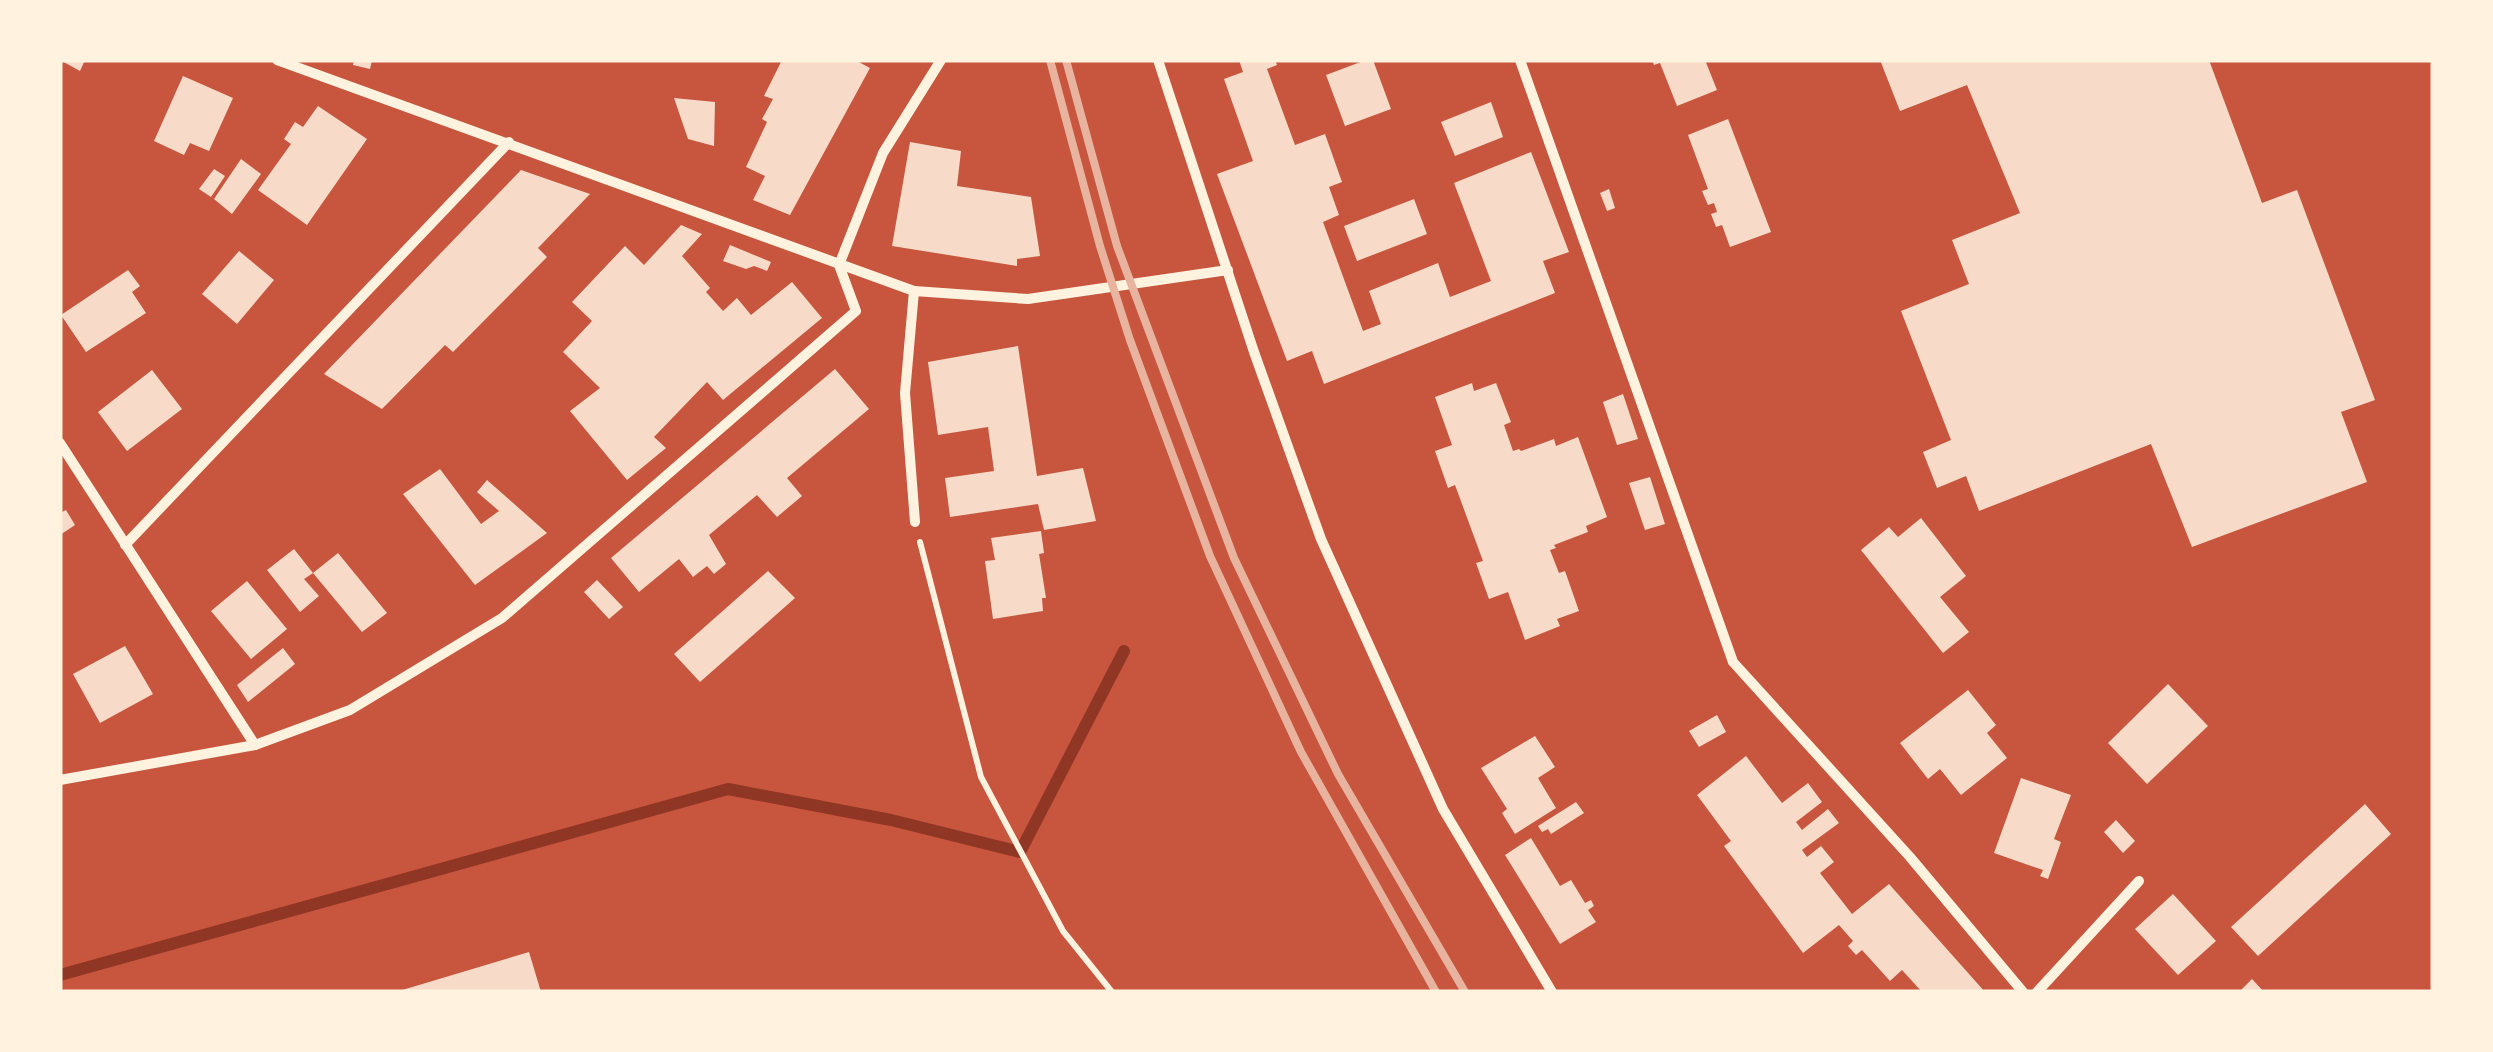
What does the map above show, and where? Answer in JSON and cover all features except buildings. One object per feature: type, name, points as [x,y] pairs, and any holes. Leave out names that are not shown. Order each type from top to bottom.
[{"type":"street","points":[[277,60],[914,291],[1028,300],[1228,270]]},
{"type":"street","points":[[60,780],[255,745],[350,710],[502,618],[856,311],[840,265],[883,153],[941,60]]},
{"type":"street","points":[[1158,60],[1322,540],[1443,808],[1552,992]]},
{"type":"street","points":[[1520,60],[1733,662],[1910,857],[2024,992]]},
{"type":"street","points":[[126,545],[508,142]]},
{"type":"street","points":[[914,291],[905,393],[915,522]]},
{"type":"street","points":[[60,443],[255,745]]},
{"type":"street","points":[[2037,992],[2139,881]]},
{"type":"path","points":[[915,522],[981,777],[1063,930],[1112,992]]},
{"type":"waterway","points":[[60,975],[728,789],[891,820],[1020,852],[1124,651]]},
{"type":"railway","points":[[1050,60],[1100,246],[1130,340],[1210,556],[1301,752],[1436,992]]},
{"type":"railway","points":[[1066,60],[1117,246],[1234,558],[1338,774],[1465,992]]}]
